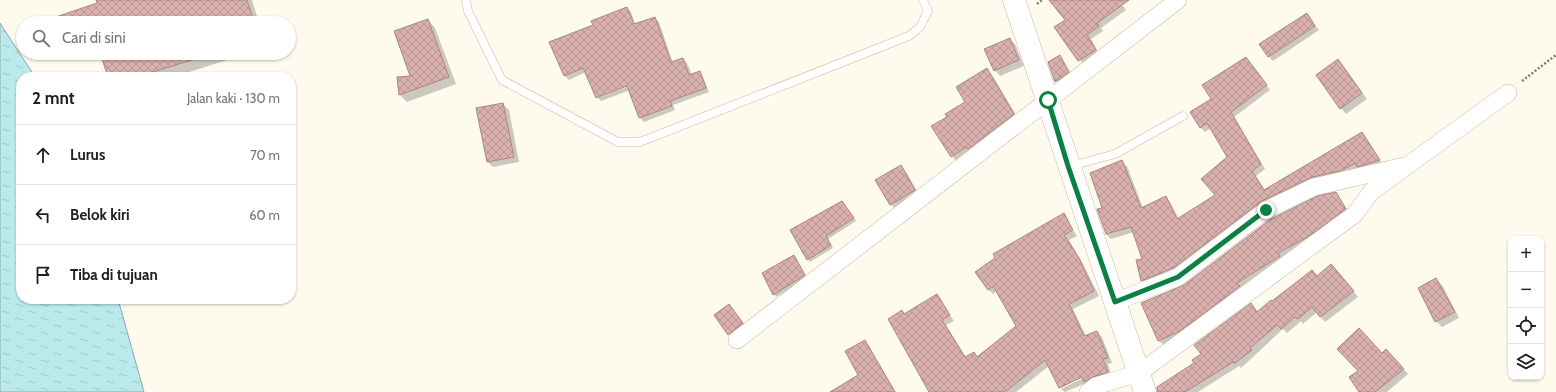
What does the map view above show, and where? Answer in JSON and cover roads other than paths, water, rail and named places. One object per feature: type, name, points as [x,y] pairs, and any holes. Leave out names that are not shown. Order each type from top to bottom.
[{"type":"street","points":[[1014,0],[1048,100],[1068,166],[1142,383]]},
{"type":"street","points":[[738,340],[1178,0]]},
{"type":"street","points":[[1088,392],[1096,386],[1142,383],[1355,214],[1372,191],[1508,93]]},
{"type":"street","points":[[1115,302],[1178,277],[1266,210],[1314,187],[1408,165]]},
{"type":"street","points":[[1361,175],[1372,191]]},
{"type":"lane","points":[[466,0],[471,18],[502,80],[618,142],[640,142],[909,36],[920,27],[928,12],[923,0]]},
{"type":"lane","points":[[1068,166],[1115,154],[1183,116]]},
{"type":"water","points":[[0,23],[16,48],[16,60],[24,60],[32,72],[16,72],[16,304],[119,304],[144,392],[0,392]]}]
